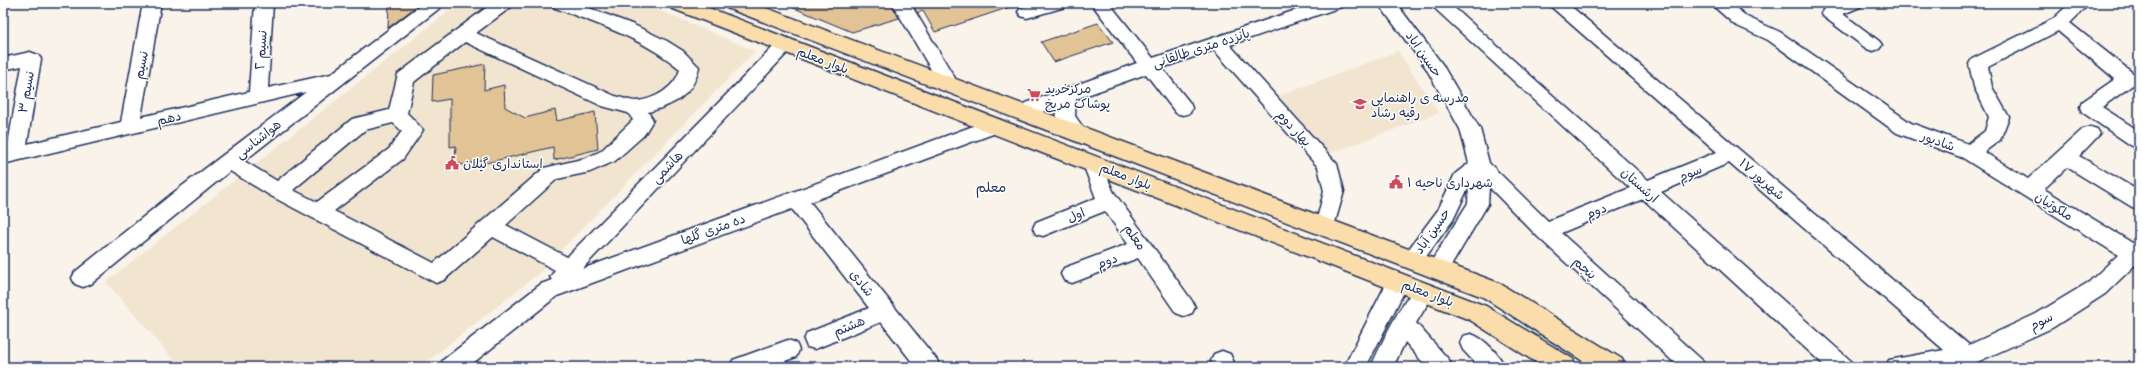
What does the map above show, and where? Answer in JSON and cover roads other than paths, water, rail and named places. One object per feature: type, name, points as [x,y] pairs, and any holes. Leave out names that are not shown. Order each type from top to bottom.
[{"type":"main road","name":"بلوار معلم","points":[[678,3],[1478,313],[1564,367]]},
{"type":"main road","name":"بلوار معلم","points":[[734,3],[1491,290],[1613,367]]},
{"type":"main road","points":[[994,126],[1022,112]]},
{"type":"main road","points":[[1398,282],[1412,260]]},
{"type":"main road","points":[[1424,292],[1437,270]]},
{"type":"street","name":"نسیم","points":[[130,127],[152,3]]},
{"type":"street","name":"نسیم ٢","points":[[258,97],[264,3]]},
{"type":"street","name":"هواشناسی","points":[[83,278],[229,161],[435,3]]},
{"type":"street","points":[[397,115],[404,80],[497,8],[506,3]]},
{"type":"street","points":[[463,34],[609,101],[635,108],[664,102],[687,82],[690,67],[676,53],[654,41],[559,3]]},
{"type":"street","points":[[901,3],[950,85]]},
{"type":"street","points":[[1027,12],[1059,3]]},
{"type":"street","points":[[1100,3],[1148,66],[1183,108]]},
{"type":"street","name":"پانزده متری طالقانی","points":[[1022,112],[1148,66],[1218,43],[1304,8],[1334,3]]},
{"type":"street","name":"حسین اباد","points":[[1387,3],[1433,64],[1470,129],[1480,166],[1478,204],[1437,270]]},
{"type":"street","name":"ارشستان","points":[[1438,3],[1842,367]]},
{"type":"street","name":"۱۷ شهریور","points":[[1556,3],[1967,356]]},
{"type":"street","name":"شادپور","points":[[1719,3],[1740,22],[1774,36],[1827,72],[1904,128],[1970,153],[1993,135],[1999,117],[1983,87],[1978,64],[2059,23],[2081,3]]},
{"type":"street","points":[[1854,3],[1830,13],[1873,45]]},
{"type":"street","points":[[2059,23],[2127,79],[2089,107],[2139,141]]},
{"type":"street","name":"بهار دوم","points":[[1218,43],[1327,164],[1334,191],[1325,227]]},
{"type":"street","name":"هاشمی","points":[[549,290],[785,45]]},
{"type":"street","name":"نسیم ۳","points":[[3,64],[30,58],[32,60],[9,156]]},
{"type":"street","name":"دهم","points":[[9,156],[336,78]]},
{"type":"street","points":[[1068,95],[1064,107],[1066,118],[1077,133]]},
{"type":"street","points":[[229,161],[278,191],[436,274],[551,173],[590,165],[608,156],[637,130],[643,120],[635,108]]},
{"type":"street","points":[[278,191],[360,124],[397,115]]},
{"type":"street","points":[[318,212],[396,154],[413,130],[397,115]]},
{"type":"street","name":"ده متری گلها","points":[[451,367],[549,290],[994,126]]},
{"type":"street","points":[[2030,190],[2090,134]]},
{"type":"street","name":"ملکوتیان","points":[[1970,153],[2136,256]]},
{"type":"street","name":"سوم","points":[[1647,191],[1732,154]]},
{"type":"street","points":[[2065,157],[2139,201]]},
{"type":"street","name":"معلم","points":[[1093,164],[1104,194],[1184,307]]},
{"type":"street","name":"پنجم","points":[[1480,166],[1545,232],[1694,367]]},
{"type":"street","name":"حسین آباد","points":[[1412,260],[1446,214],[1462,179],[1480,166]]},
{"type":"street","name":"دوم","points":[[1545,232],[1647,191]]},
{"type":"street","name":"شادی","points":[[796,199],[929,367]]},
{"type":"street","name":"اول","points":[[1043,228],[1109,201]]},
{"type":"street","points":[[491,226],[570,268]]},
{"type":"street","name":"دوم","points":[[1072,274],[1142,248]]},
{"type":"street","name":"سوم","points":[[1898,367],[1967,356],[2044,321],[2097,288],[2136,256]]},
{"type":"street","points":[[1355,367],[1398,282]]},
{"type":"street","points":[[1382,367],[1403,324],[1424,292]]},
{"type":"street","name":"هشتم","points":[[815,340],[884,311]]},
{"type":"street","points":[[1403,324],[1441,367]]},
{"type":"street","points":[[1471,343],[1494,367]]},
{"type":"street","points":[[741,367],[788,350]]},
{"type":"place","name":"مرکزخرید پوشاک مریخ","points":[[1034,95]]},
{"type":"place","name":"مدرسه ی راهنمایی رقیه رشاد","points":[[1360,104]]},
{"type":"place","name":"استانداری گیلان","points":[[452,163]]},
{"type":"place","name":"شهرداری ناحیه ۱","points":[[1396,182]]},
{"type":"district","name":"معلم","points":[[991,187]]}]
